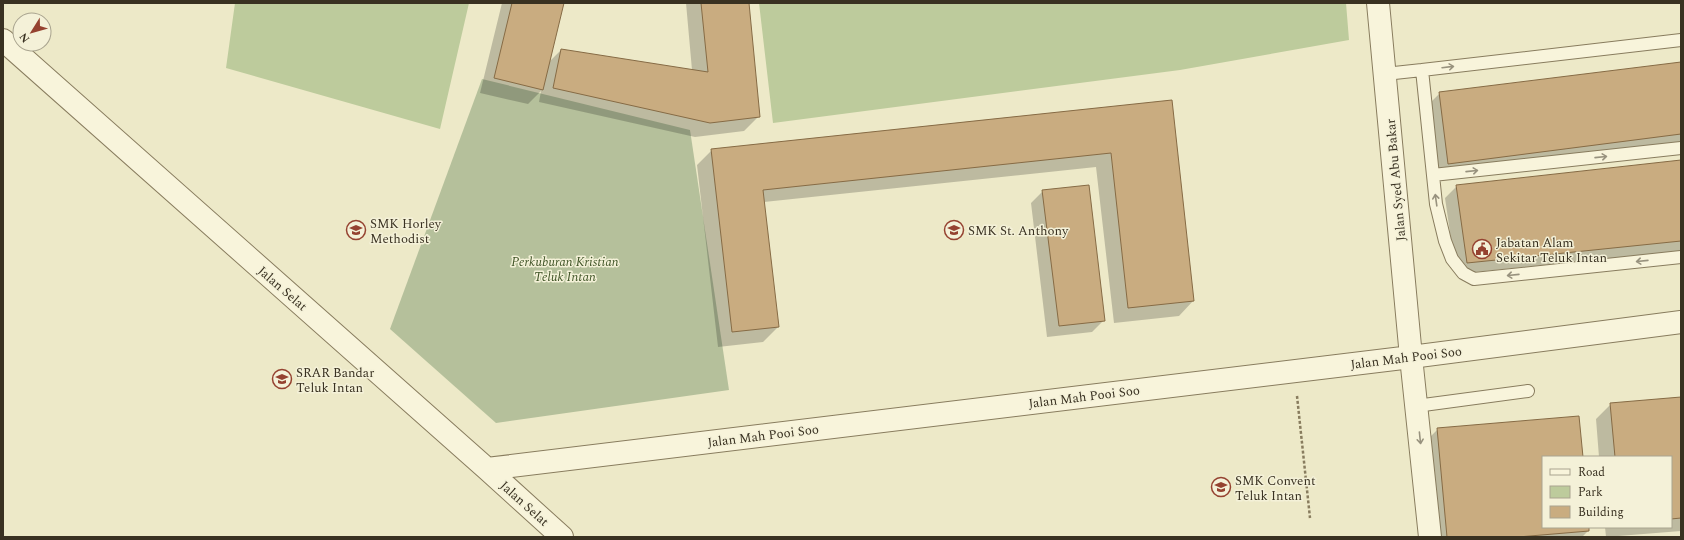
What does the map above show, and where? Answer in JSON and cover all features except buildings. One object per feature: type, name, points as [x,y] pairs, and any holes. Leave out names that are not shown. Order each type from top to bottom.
[{"type":"street","name":"Jalan Syed Abu Bakar","points":[[1378,3],[1411,357],[1430,537]]},
{"type":"street","name":"Jalan Selat","points":[[3,40],[562,537]]},
{"type":"street","name":"Jalan Mah Pooi Soo","points":[[487,469],[1411,357],[1681,322]]},
{"type":"lane","points":[[1385,74],[1681,40]]},
{"type":"lane","points":[[1422,70],[1438,212],[1445,241],[1452,258],[1463,273],[1474,279],[1681,257]]},
{"type":"lane","points":[[1433,175],[1681,148]]},
{"type":"lane","points":[[1416,406],[1528,391]]},
{"type":"path","points":[[1294,371],[1310,518]]},
{"type":"green space","points":[[235,3],[469,3],[440,129],[226,68]]},
{"type":"green space","points":[[759,3],[1346,3],[1349,40],[1180,70],[773,123]]},
{"type":"green space","name":"Perkuburan Kristian Teluk Intan","points":[[482,79],[690,130],[729,390],[496,423],[390,329]]},
{"type":"place","name":"SMK Horley Methodist","points":[[356,230]]},
{"type":"place","name":"SMK St. Anthony","points":[[954,230]]},
{"type":"place","name":"Jabatan Alam Sekitar Teluk Intan","points":[[1482,249]]},
{"type":"place","name":"SRAR Bandar Teluk Intan","points":[[282,379]]},
{"type":"place","name":"SMK Convent Teluk Intan","points":[[1221,487]]}]
